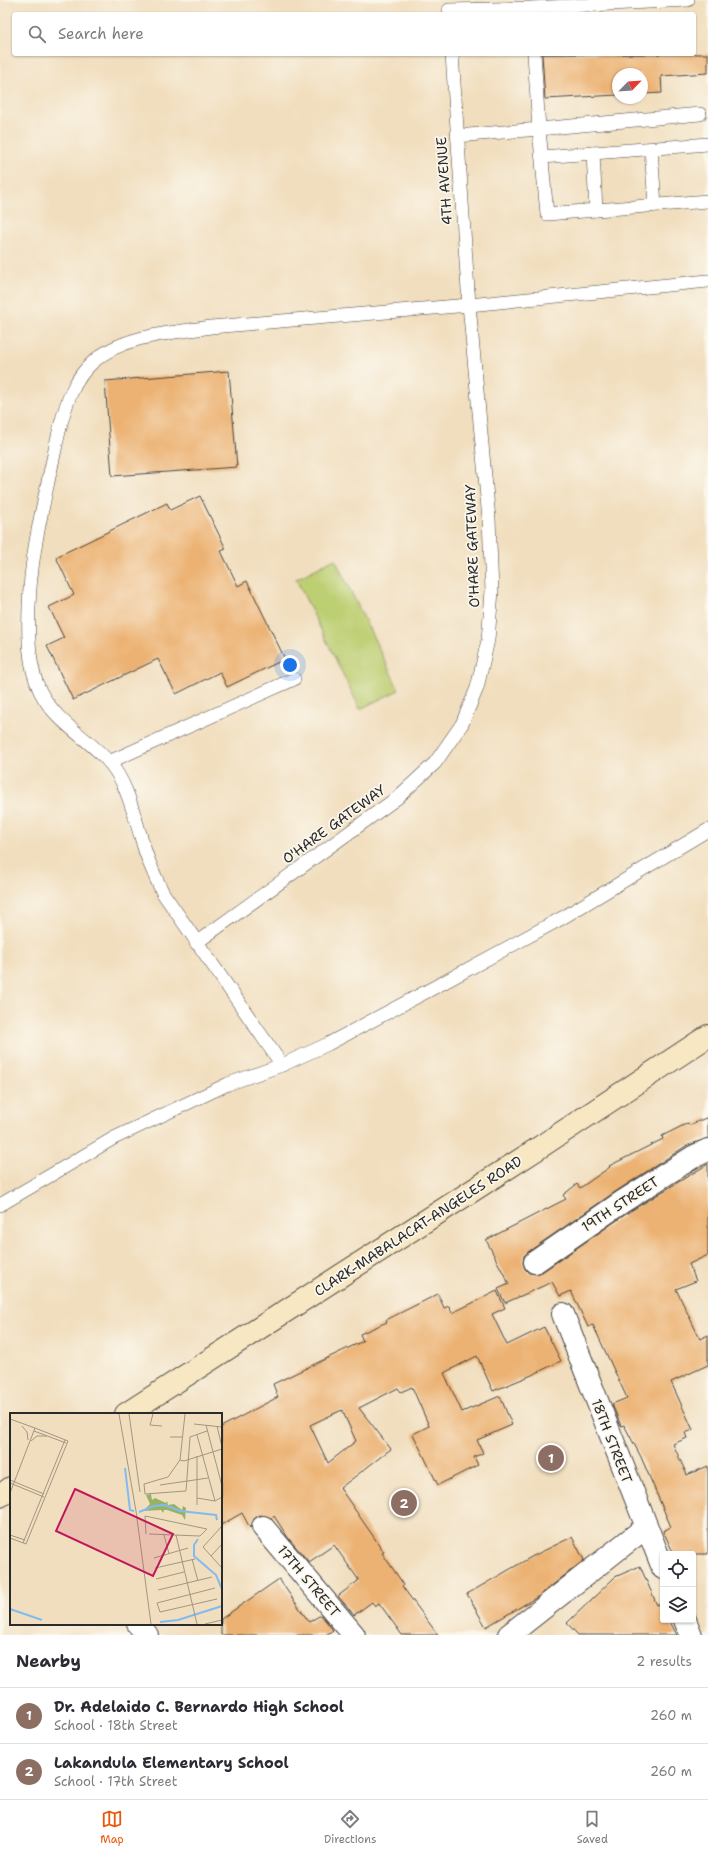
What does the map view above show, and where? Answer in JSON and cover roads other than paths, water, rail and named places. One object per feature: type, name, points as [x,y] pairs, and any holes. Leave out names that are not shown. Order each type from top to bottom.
[{"type":"main road","name":"CLARK-MABALACAT-ANGELES ROAD","points":[[128,1413],[534,1151],[708,1036]]},
{"type":"main road","points":[[0,1496],[10,1489]]},
{"type":"street","name":"19TH STREET","points":[[534,1262],[622,1202],[693,1157],[708,1150]]},
{"type":"street","name":"18TH STREET","points":[[563,1314],[660,1561]]},
{"type":"street","points":[[509,1635],[646,1526]]},
{"type":"street","name":"17TH STREET","points":[[263,1527],[354,1635]]},
{"type":"street","points":[[686,1623],[691,1635]]},
{"type":"street","points":[[139,1625],[147,1635]]},
{"type":"lane","points":[[449,8],[531,11],[688,0]]},
{"type":"lane","name":"4TH AVENUE","points":[[452,56],[468,305]]},
{"type":"lane","points":[[534,56],[547,214],[708,201]]},
{"type":"lane","points":[[457,136],[700,114]]},
{"type":"lane","points":[[542,157],[708,144]]},
{"type":"lane","points":[[651,149],[655,205]]},
{"type":"lane","points":[[593,153],[596,210]]},
{"type":"lane","points":[[282,1065],[196,943],[163,893],[150,867],[133,810],[121,781],[109,762],[71,729],[52,709],[40,690],[30,650],[29,606],[37,537],[62,420],[72,391],[82,374],[94,361],[122,345],[138,339],[172,333],[211,327],[468,305],[708,281]]},
{"type":"lane","name":"O'HARE GATEWAY","points":[[196,943],[397,798],[435,763],[462,724],[477,688],[488,640],[492,590],[490,519],[468,305]]},
{"type":"lane","points":[[109,762],[294,680]]},
{"type":"lane","points":[[0,1205],[114,1138],[228,1084],[282,1065],[328,1044],[562,918],[708,830]]},
{"type":"place","name":"Dr. Adelaido C. Bernardo High School","points":[[551,1458]]},
{"type":"place","name":"Lakandula Elementary School","points":[[404,1503]]}]
